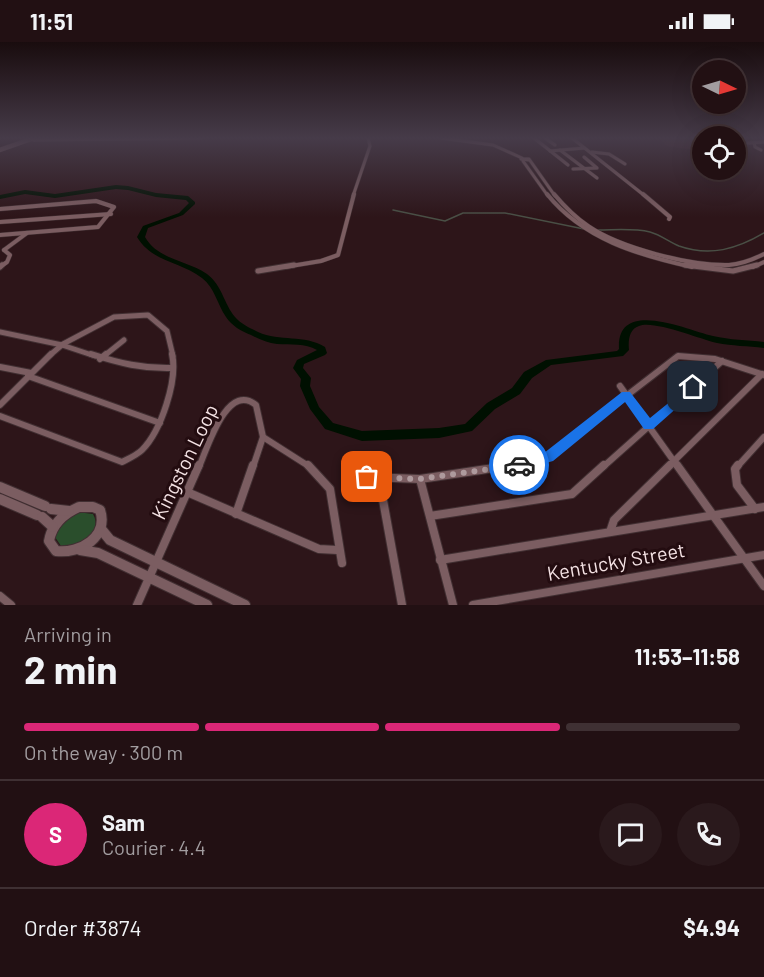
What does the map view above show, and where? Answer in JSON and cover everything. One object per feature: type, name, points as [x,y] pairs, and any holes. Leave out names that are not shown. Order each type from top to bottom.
[{"type":"street","points":[[258,271],[321,261],[338,255],[363,164]]},
{"type":"street","points":[[529,164],[558,206],[580,227],[646,253],[715,270],[752,268],[764,262]]},
{"type":"street","points":[[530,164],[565,205],[601,235],[640,248],[710,264],[743,264],[764,254]]},
{"type":"street","points":[[580,164],[597,178]]},
{"type":"street","points":[[573,169],[597,167],[593,164]]},
{"type":"street","points":[[607,164],[670,217],[669,219]]},
{"type":"street","points":[[0,209],[96,201],[114,207],[98,227],[0,235]]},
{"type":"street","points":[[0,222],[111,213]]},
{"type":"street","points":[[0,267],[7,262],[10,255],[2,250],[28,233]]},
{"type":"street","points":[[0,405],[62,345],[97,323],[117,315],[135,312],[149,314],[165,326],[170,335],[175,353],[167,407],[144,451],[130,461],[122,462],[0,416]]},
{"type":"street","points":[[0,332],[62,345],[137,367],[173,368]]},
{"type":"street","points":[[100,358],[124,340]]},
{"type":"street","points":[[367,477],[420,479],[536,463],[548,458],[674,357],[684,356],[722,361],[763,375],[614,520],[610,532]]},
{"type":"street","points":[[430,516],[572,494],[722,361]]},
{"type":"street","points":[[0,367],[30,375],[160,423]]},
{"type":"street","points":[[620,386],[764,586]]},
{"type":"street","name":"Kingston Loop","points":[[137,605],[222,414],[231,404],[244,400],[251,401],[256,405],[263,437]]},
{"type":"street","points":[[236,514],[263,437],[322,475],[329,485],[333,498],[337,550],[342,563]]},
{"type":"street","points":[[755,509],[736,482],[734,475],[735,469],[764,437]]},
{"type":"street","points":[[498,451],[505,467]]},
{"type":"street","points":[[379,478],[402,605]]},
{"type":"street","points":[[420,479],[453,605]]},
{"type":"street","points":[[0,487],[48,508],[69,512]]},
{"type":"street","points":[[188,492],[319,549],[337,550]]},
{"type":"street","points":[[0,499],[40,516],[53,527]]},
{"type":"street","points":[[84,506],[97,508],[103,517],[101,529],[92,541],[78,550],[66,553],[53,549],[49,537],[53,527],[69,512],[84,506]]},
{"type":"street","points":[[440,560],[764,507]]},
{"type":"street","points":[[101,529],[110,540],[245,605]]},
{"type":"street","points":[[78,550],[98,553],[207,605]]},
{"type":"street","name":"Kentucky Street","points":[[473,605],[764,555]]},
{"type":"street","points":[[0,596],[11,605]]},
{"type":"green space","points":[[77,512],[93,514],[95,527],[92,533],[81,542],[61,546],[55,537],[60,524]]},
{"type":"waterway","points":[[0,197],[25,192],[55,196],[116,187],[156,195],[188,198],[193,203],[181,214],[145,227],[141,237],[146,245],[161,256],[206,277],[215,287],[229,315],[244,328],[272,340],[308,342],[322,349],[322,353],[300,362],[298,368],[306,378],[305,386],[315,409],[329,426],[362,436],[439,433],[468,428],[491,406],[516,391],[528,375],[549,362],[620,354],[624,350],[624,338],[628,330],[637,323],[664,325],[724,341],[764,345]]},
{"type":"waterway","points":[[393,210],[445,221],[463,213],[505,213],[584,229]]},
{"type":"waterway","points":[[598,230],[650,232],[679,246],[702,251],[723,250],[764,233]]},
{"type":"way so far","points":[[367,477],[410,480],[519,465]]},
{"type":"route","points":[[519,465],[536,463],[548,458],[626,394],[649,426],[693,387]]}]
